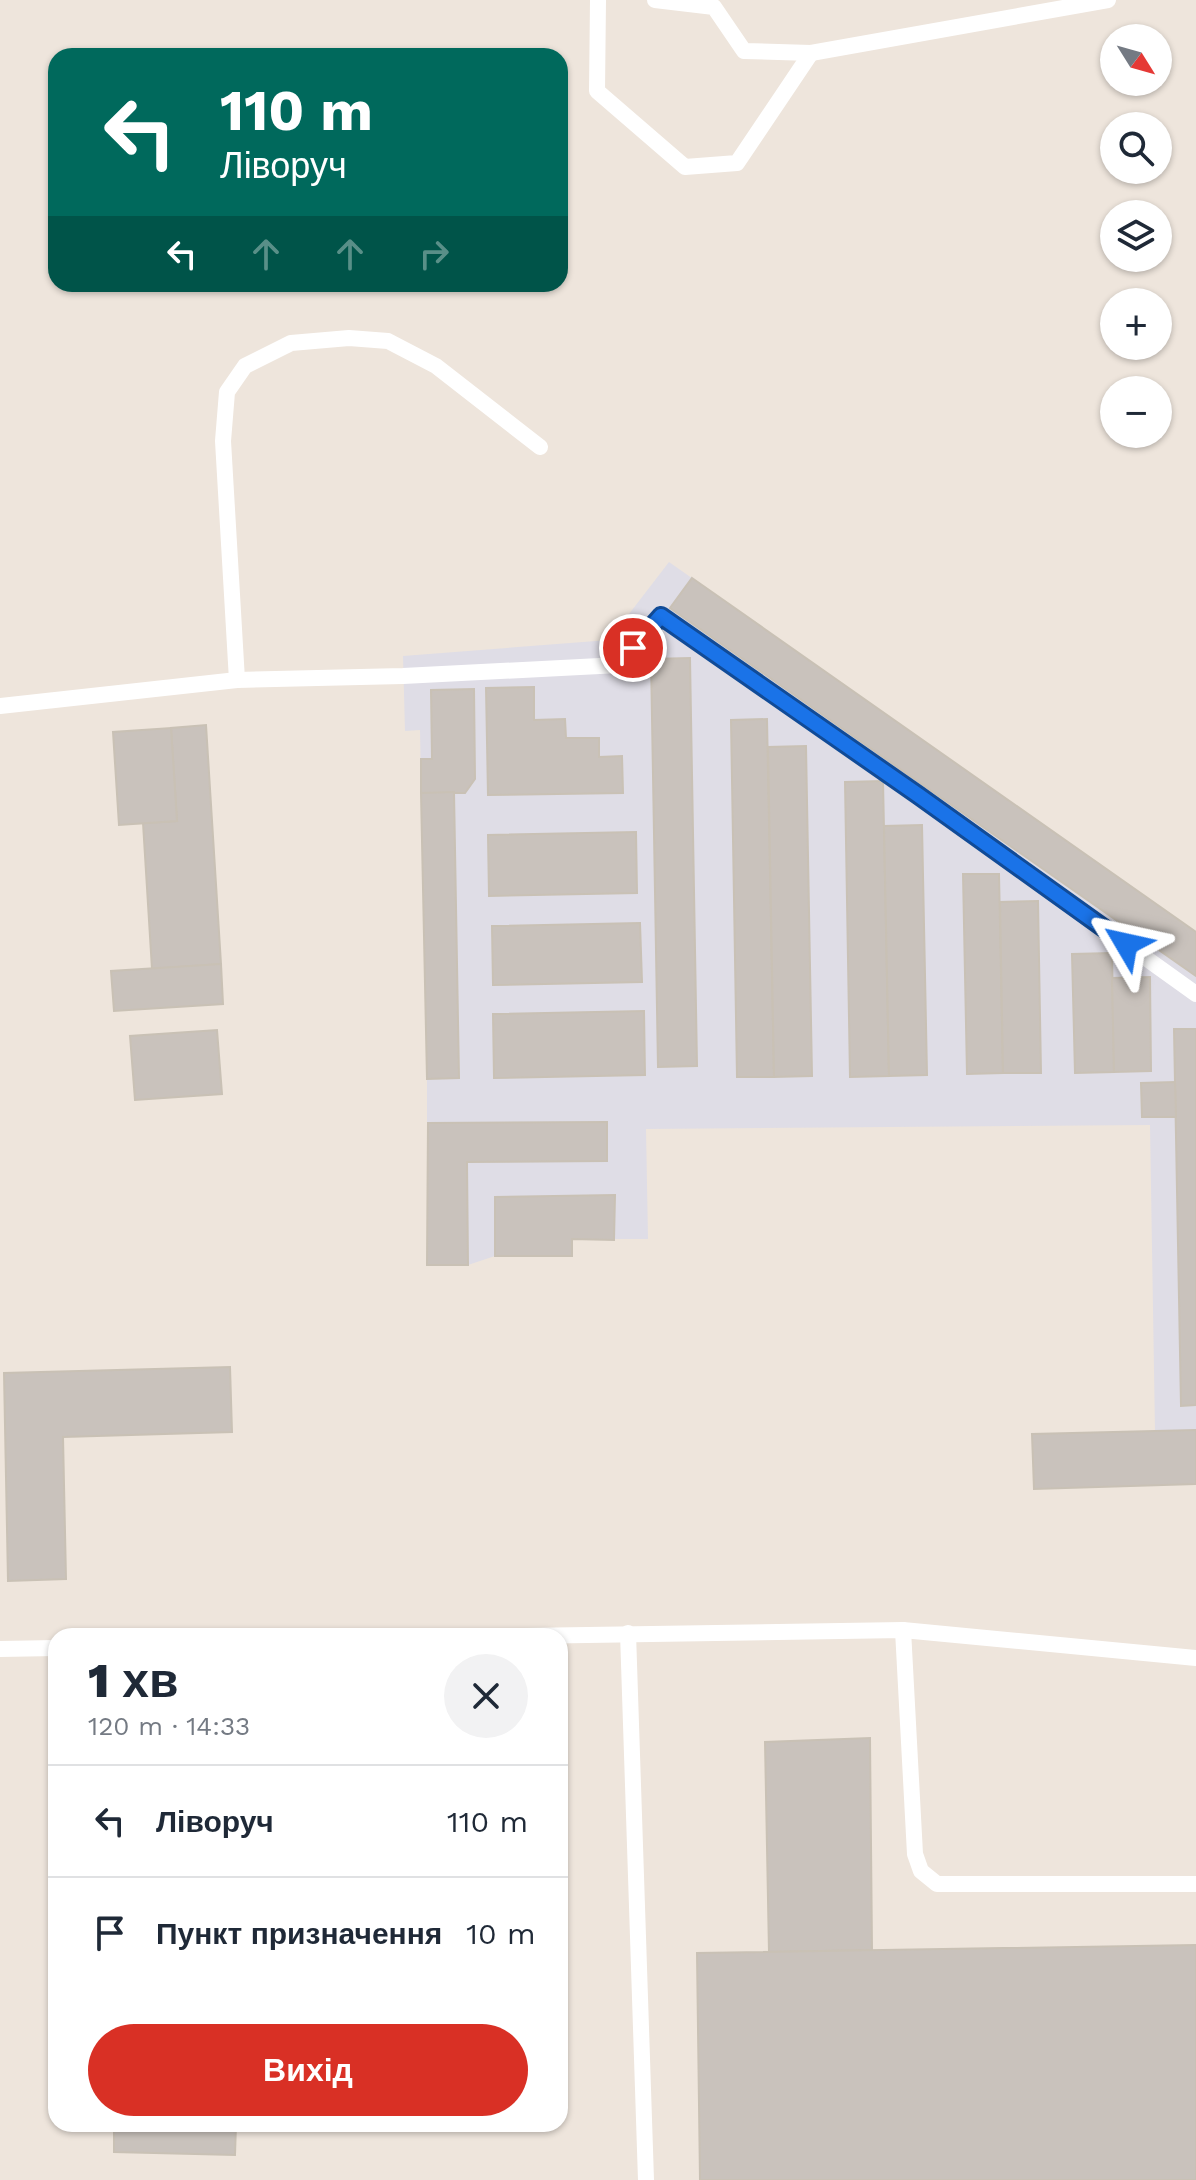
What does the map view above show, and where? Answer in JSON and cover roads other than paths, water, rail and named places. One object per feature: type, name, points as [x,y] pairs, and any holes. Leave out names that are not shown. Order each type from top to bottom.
[{"type":"lane","points":[[598,0],[597,91],[685,167],[737,163],[811,53]]},
{"type":"lane","points":[[655,0],[714,7],[744,51],[811,53],[1108,0]]},
{"type":"lane","points":[[237,680],[223,441],[227,392],[245,366],[291,343],[349,338],[388,341],[436,366],[540,447]]},
{"type":"lane","points":[[0,706],[237,680],[403,676],[619,665],[661,616],[1196,994]]},
{"type":"lane","points":[[903,1630],[915,1854],[921,1871],[937,1884],[1196,1884]]},
{"type":"lane","points":[[568,1635],[903,1630],[1196,1658]]},
{"type":"lane","points":[[628,1633],[646,2180]]},
{"type":"lane","points":[[0,1649],[48,1648]]}]
